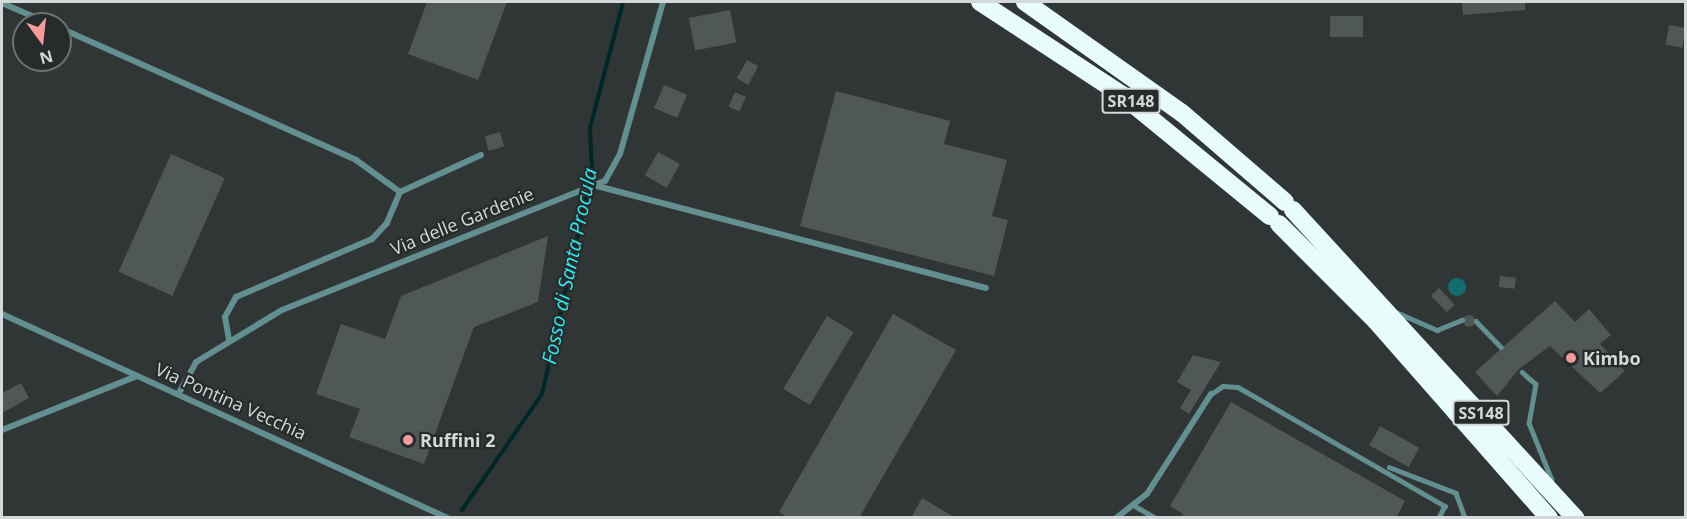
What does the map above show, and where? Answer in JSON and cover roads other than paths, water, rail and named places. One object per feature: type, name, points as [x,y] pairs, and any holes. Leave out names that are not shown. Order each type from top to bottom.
[{"type":"highway","name":"SR148","points":[[980,2],[1149,115],[1275,220],[1382,314]]},
{"type":"highway","name":"SR148","points":[[1025,2],[1175,108],[1289,206],[1382,314]]},
{"type":"highway","name":"SS148","points":[[1382,314],[1549,518]]},
{"type":"highway","name":"SS148","points":[[1382,314],[1576,518]]},
{"type":"street","points":[[597,186],[610,175],[620,154],[663,2]]},
{"type":"street","points":[[2,3],[23,12]]},
{"type":"street","points":[[72,33],[356,160],[400,192]]},
{"type":"street","points":[[229,340],[225,317],[237,297],[372,239],[387,224],[400,192],[481,155]]},
{"type":"street","points":[[597,186],[986,288]]},
{"type":"street","name":"Via delle Gardenie","points":[[179,393],[190,368],[229,340],[310,297],[570,194],[597,186]]},
{"type":"street","name":"Via Pontina Vecchia","points":[[2,314],[179,393],[447,518]]},
{"type":"street","points":[[2,430],[137,376]]},
{"type":"street","points":[[1116,518],[1135,506],[1210,394]]},
{"type":"lane","points":[[1382,314],[1437,330],[1462,320]]},
{"type":"lane","points":[[1476,321],[1501,347]]},
{"type":"lane","points":[[1522,372],[1536,384],[1529,423],[1549,475],[1576,518]]},
{"type":"lane","points":[[1210,394],[1223,386],[1238,387],[1378,463],[1445,506],[1439,518]]},
{"type":"lane","points":[[1378,463],[1456,493],[1465,518]]},
{"type":"lane","points":[[1135,506],[1156,518]]},
{"type":"waterway","name":"Fosso di Santa Procula","points":[[462,510],[542,394],[592,172],[590,128],[623,2]]},
{"type":"place","name":"Kimbo","points":[[1571,358]]},
{"type":"place","name":"Ruffini 2","points":[[408,440]]}]
